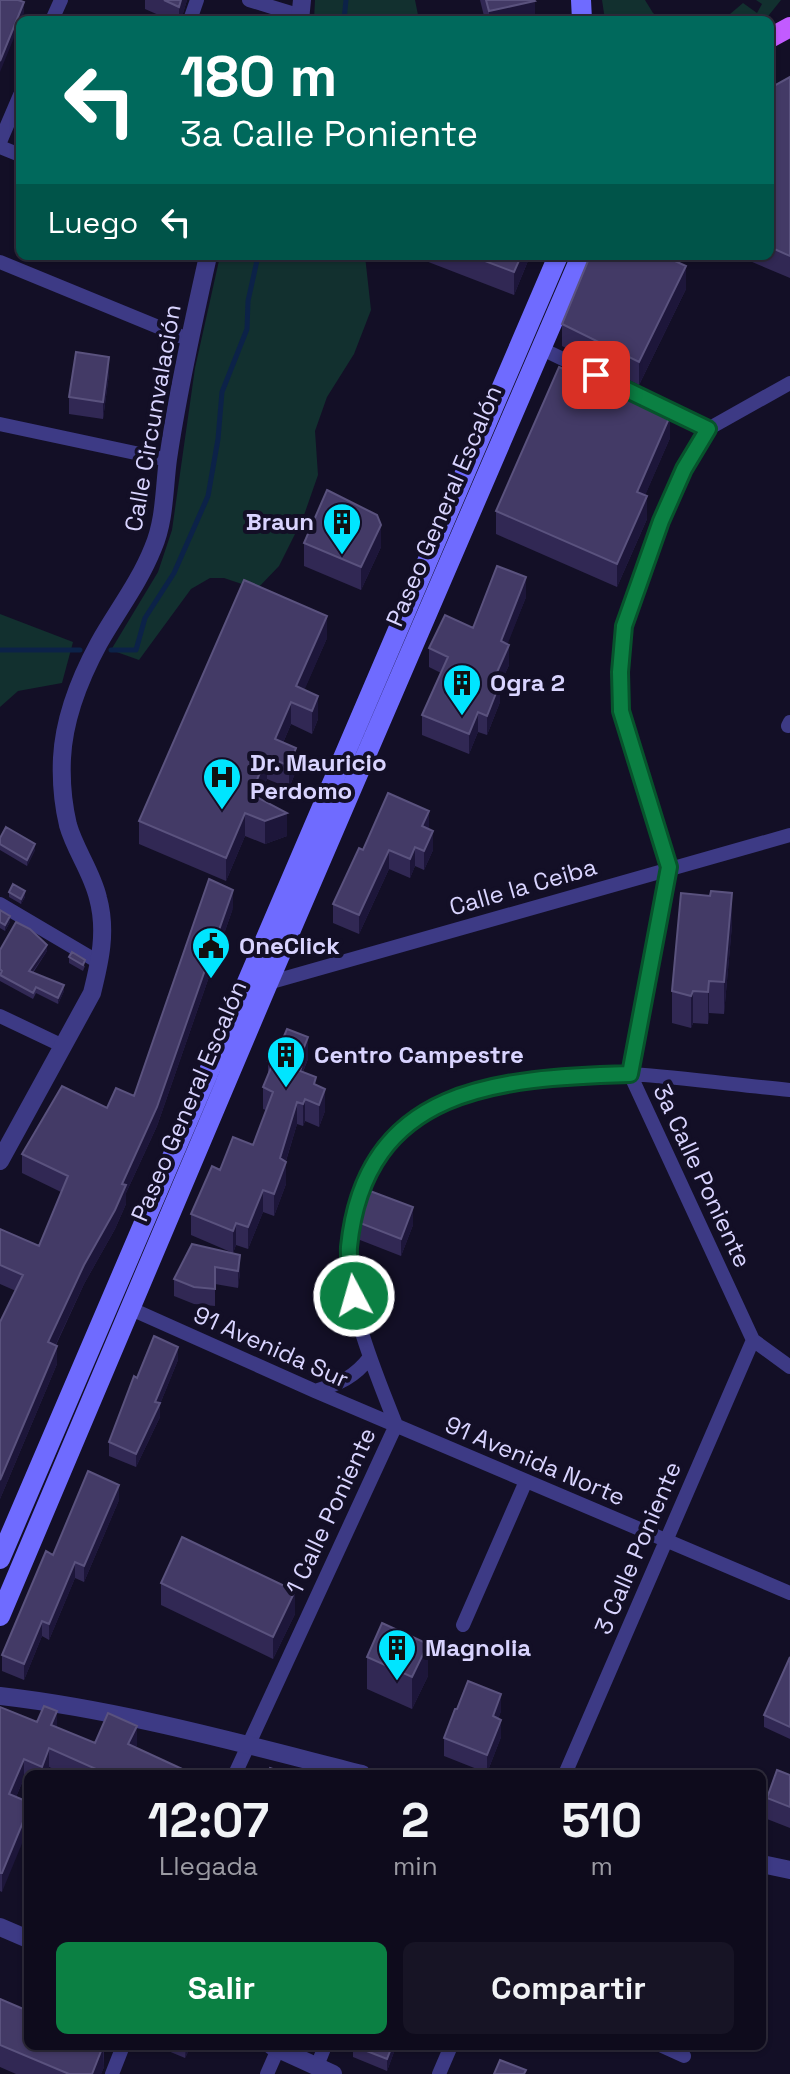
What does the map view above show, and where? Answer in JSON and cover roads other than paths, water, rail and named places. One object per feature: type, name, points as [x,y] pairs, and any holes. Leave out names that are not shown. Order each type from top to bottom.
[{"type":"main road","points":[[774,33],[790,14]]},
{"type":"main road","name":"Paseo General Escalón","points":[[0,1559],[556,260]]},
{"type":"main road","name":"Paseo General Escalón","points":[[0,1616],[579,260]]},
{"type":"street","points":[[249,0],[301,12]]},
{"type":"street","points":[[0,144],[16,105]]},
{"type":"street","name":"Calle Circunvalación","points":[[0,1161],[92,993],[100,963],[103,938],[98,896],[68,825],[62,759],[67,723],[79,685],[99,642],[130,597],[154,547],[164,509],[168,460],[207,260]]},
{"type":"street","points":[[0,262],[190,340]]},
{"type":"street","points":[[540,348],[708,429]]},
{"type":"street","name":"3a Calle Poniente","points":[[753,1340],[630,1074],[669,867],[621,711],[620,672],[624,626],[650,547],[684,469],[708,429],[790,383]]},
{"type":"street","points":[[0,424],[168,460]]},
{"type":"street","name":"Calle la Ceiba","points":[[268,983],[790,835]]},
{"type":"street","points":[[0,904],[100,963]]},
{"type":"street","points":[[0,1016],[63,1046]]},
{"type":"street","name":"1 Calle Poniente","points":[[237,1770],[396,1425],[370,1357],[354,1296],[349,1250],[356,1209],[370,1167],[392,1137],[419,1114],[454,1098],[506,1083],[630,1074],[790,1090]]},
{"type":"street","name":"91 Avenida Sur","points":[[129,1308],[396,1425]]},
{"type":"street","points":[[753,1340],[790,1367]]},
{"type":"street","name":"3 Calle Poniente","points":[[567,1770],[753,1340]]},
{"type":"street","points":[[315,1391],[347,1380],[370,1357]]},
{"type":"street","name":"91 Avenida Norte","points":[[396,1425],[790,1593]]},
{"type":"street","points":[[463,1625],[526,1481]]},
{"type":"street","points":[[0,1696],[49,1702],[346,1770]]},
{"type":"street","points":[[766,1865],[790,1870]]},
{"type":"street","points":[[0,1927],[24,1937]]},
{"type":"street","points":[[112,2074],[121,2050]]},
{"type":"street","points":[[267,2074],[274,2050]]},
{"type":"street","points":[[282,2050],[325,2070]]},
{"type":"street","points":[[439,2074],[449,2050]]},
{"type":"street","points":[[671,2050],[684,2056]]},
{"type":"waterway","points":[[344,16],[346,0]]},
{"type":"waterway","points":[[111,650],[136,650],[145,618],[174,573],[208,496],[222,392],[247,329],[248,301],[257,260]]},
{"type":"waterway","points":[[0,650],[80,650]]},
{"type":"place","name":"Braun","points":[[342,556]]},
{"type":"place","name":"Ogra 2","points":[[462,717]]},
{"type":"place","name":"Dr. Mauricio Perdomo","points":[[222,811]]},
{"type":"place","name":"OneClick","points":[[211,980]]},
{"type":"place","name":"Centro Campestre","points":[[286,1089]]},
{"type":"place","name":"Magnolia","points":[[397,1682]]}]
